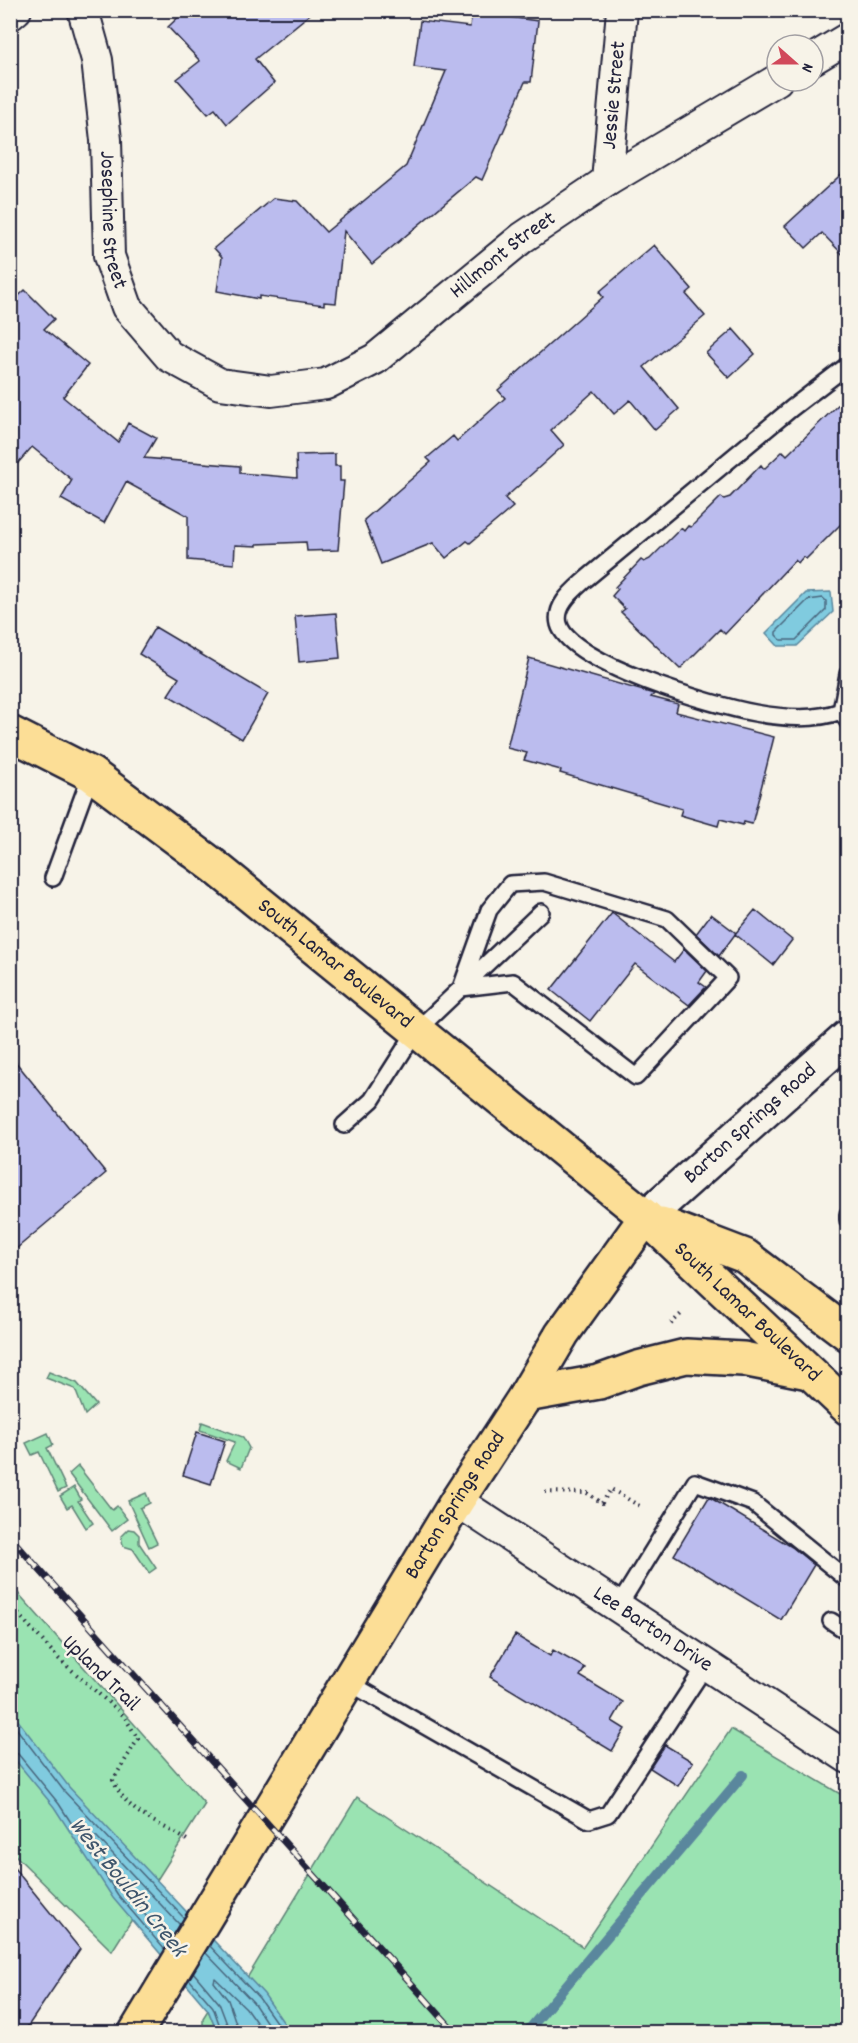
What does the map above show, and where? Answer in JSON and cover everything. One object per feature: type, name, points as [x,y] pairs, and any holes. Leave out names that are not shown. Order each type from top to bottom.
[{"type":"main road","name":"South Lamar Boulevard","points":[[10,732],[91,774],[214,866],[646,1218],[848,1408]]},
{"type":"main road","name":"Barton Springs Road","points":[[136,2032],[168,1983],[457,1501],[526,1395],[562,1334],[646,1218],[848,1037]]},
{"type":"main road","name":"South Lamar Boulevard","points":[[646,1218],[745,1256],[848,1334]]},
{"type":"main road","points":[[526,1395],[599,1382],[638,1368],[686,1356],[743,1359],[808,1372]]},
{"type":"street","points":[[10,15],[16,10]]},
{"type":"street","name":"Josephine Street","points":[[82,10],[97,60],[106,140],[109,256],[127,307],[170,356],[220,384]]},
{"type":"street","name":"Jessie Street","points":[[607,181],[622,10]]},
{"type":"street","points":[[825,52],[848,38]]},
{"type":"street","name":"Hillmont Street","points":[[220,384],[271,391],[326,384],[356,369],[375,358],[522,238],[607,181],[765,87]]},
{"type":"street","name":"Lee Barton Drive","points":[[457,1501],[848,1758]]},
{"type":"lane","points":[[848,365],[792,408],[586,579],[567,596],[558,615],[560,625],[569,641],[602,662],[665,688],[754,713],[798,718],[844,717],[848,674]]},
{"type":"lane","points":[[53,878],[91,774]]},
{"type":"lane","points":[[544,882],[667,919],[728,978],[636,1077],[513,982],[461,988],[489,910],[510,884],[544,882]]},
{"type":"lane","points":[[344,1125],[372,1100],[416,1031],[541,912]]},
{"type":"lane","points":[[848,1214],[848,1220]]},
{"type":"lane","points":[[618,1607],[695,1482],[753,1503],[848,1580]]},
{"type":"lane","points":[[831,1621],[848,1632]]},
{"type":"lane","points":[[348,1682],[589,1820],[608,1814],[706,1665]]},
{"type":"path","points":[[545,1492],[587,1493],[602,1503],[611,1489],[643,1508]]},
{"type":"path","name":"Upland Trail","points":[[10,1605],[60,1659],[124,1716],[138,1739],[113,1780],[133,1811],[187,1840]]},
{"type":"green space","points":[[49,1372],[77,1383],[96,1405],[85,1415],[75,1389],[46,1378]]},
{"type":"green space","points":[[202,1422],[243,1437],[249,1448],[241,1468],[226,1461],[235,1442],[200,1430]]},
{"type":"green space","points":[[48,1433],[53,1445],[47,1448],[66,1488],[58,1492],[39,1452],[32,1455],[26,1443]]},
{"type":"green space","points":[[78,1466],[112,1510],[117,1506],[127,1519],[112,1531],[69,1474]]},
{"type":"green space","points":[[74,1487],[81,1499],[78,1501],[93,1523],[86,1528],[72,1505],[67,1508],[60,1496]]},
{"type":"green space","points":[[146,1493],[150,1503],[140,1508],[157,1543],[149,1547],[128,1501]]},
{"type":"green space","points":[[128,1529],[134,1530],[139,1535],[139,1543],[156,1568],[149,1573],[133,1549],[123,1546],[121,1536]]},
{"type":"green space","points":[[10,1584],[205,1804],[112,1951],[11,1851]]},
{"type":"green space","points":[[731,1729],[847,1798],[847,2032],[203,2032],[203,2018],[208,2010],[216,2029],[357,1797],[583,1947]]},
{"type":"water","points":[[831,592],[833,612],[797,646],[778,646],[766,633],[806,593]]},
{"type":"water","name":"West Bouldin Creek","points":[[10,1710],[69,1787],[264,1994],[290,2032],[217,2032],[208,2010],[113,1898],[54,1807],[11,1755]]},
{"type":"building","points":[[186,10],[315,10],[255,59],[274,83],[227,124],[215,109],[208,114],[177,79],[200,61],[168,27]]},
{"type":"building","points":[[472,12],[538,21],[531,82],[525,82],[482,180],[476,177],[372,264],[344,231],[336,303],[324,302],[324,305],[259,296],[259,299],[217,291],[222,257],[214,248],[274,198],[297,201],[326,232],[406,166],[446,71],[414,67],[420,21],[470,27]]},
{"type":"building","points":[[848,168],[848,260],[822,233],[806,248],[785,226]]},
{"type":"building","points":[[654,245],[692,289],[686,294],[705,316],[644,367],[679,409],[655,430],[630,400],[614,414],[594,391],[551,430],[564,445],[505,498],[513,507],[470,543],[467,541],[446,558],[433,543],[381,564],[364,520],[431,462],[427,458],[453,436],[457,441],[505,398],[498,390],[603,297],[599,292]]},
{"type":"building","points":[[25,290],[54,319],[44,329],[88,365],[63,397],[118,442],[128,423],[156,438],[144,458],[240,466],[240,473],[297,478],[296,455],[335,454],[335,466],[340,466],[340,481],[344,481],[338,550],[307,551],[306,542],[257,544],[257,546],[235,545],[234,564],[188,560],[188,516],[126,482],[104,523],[61,499],[72,480],[32,447],[10,472],[10,304]]},
{"type":"building","points":[[733,329],[755,354],[729,378],[706,353]]},
{"type":"building","points":[[848,395],[848,517],[806,559],[803,557],[798,563],[795,560],[725,634],[720,629],[680,669],[621,612],[625,609],[612,596],[618,589],[615,587],[641,560],[644,562],[650,559],[681,528],[684,531],[688,526],[691,527],[721,497],[724,499],[730,497],[761,465],[764,469],[783,451],[787,455]]},
{"type":"building","points":[[336,613],[340,658],[299,662],[295,616]]},
{"type":"building","points":[[155,627],[268,694],[242,739],[168,695],[179,678],[139,654]]},
{"type":"building","points":[[529,658],[654,694],[651,697],[678,704],[676,712],[774,737],[752,824],[744,822],[743,825],[720,819],[718,826],[680,815],[682,809],[560,773],[561,770],[524,760],[527,753],[507,748]]},
{"type":"building","points":[[755,910],[792,940],[773,965],[735,934]]},
{"type":"building","points":[[612,913],[674,962],[684,949],[707,971],[699,982],[706,987],[689,1005],[635,964],[590,1021],[551,990]]},
{"type":"building","points":[[711,914],[736,933],[719,956],[696,934]]},
{"type":"building","points":[[10,1055],[106,1173],[10,1254]]},
{"type":"building","points":[[197,1432],[225,1441],[211,1484],[183,1475]]},
{"type":"building","points":[[709,1497],[792,1547],[814,1565],[781,1620],[674,1555]]},
{"type":"building","points":[[515,1635],[550,1656],[553,1650],[585,1668],[580,1676],[623,1702],[612,1721],[625,1729],[612,1751],[490,1677]]},
{"type":"building","points":[[665,1745],[693,1762],[678,1786],[650,1768]]},
{"type":"building","points":[[10,1863],[80,1949],[24,2032],[10,2032]]},
{"type":"waterway","points":[[527,2032],[743,1775]]},
{"type":"railway","points":[[10,1537],[455,2032]]}]
